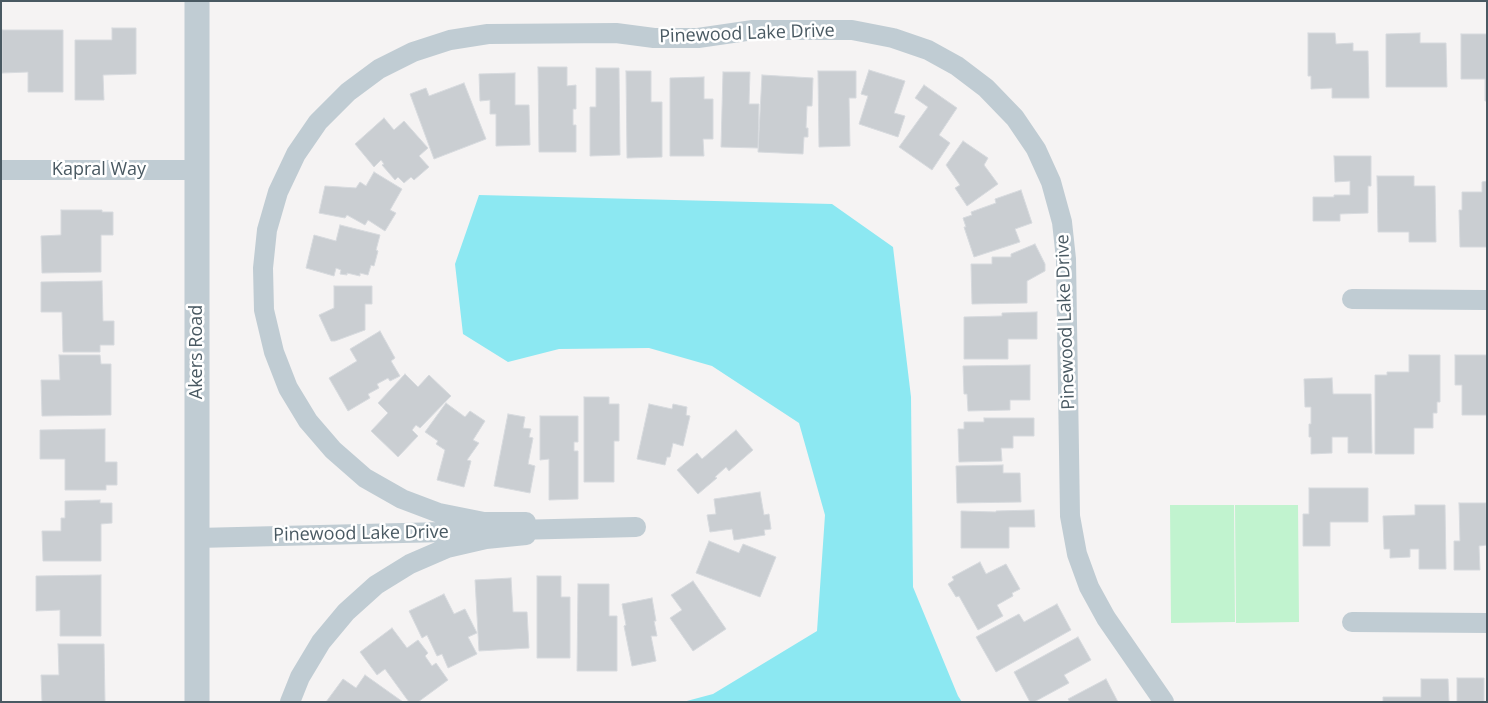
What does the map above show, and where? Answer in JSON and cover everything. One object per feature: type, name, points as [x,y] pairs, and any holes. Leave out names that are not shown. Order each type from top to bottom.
[{"type":"street","name":"Akers Road","points":[[197,1],[197,702]]},
{"type":"street","name":"Pinewood Lake Drive","points":[[290,702],[300,677],[321,642],[346,612],[376,585],[410,564],[447,548],[486,539],[526,535],[526,522],[484,522],[439,513],[402,499],[366,478],[327,443],[308,421],[288,388],[274,352],[264,310],[262,268],[267,230],[278,192],[296,154],[318,122],[348,92],[379,69],[413,52],[450,40],[488,34],[616,33],[654,38],[698,38],[753,30],[852,30],[893,38],[935,54],[957,66],[986,88],[1015,118],[1036,149],[1052,182],[1062,222],[1066,258],[1070,516],[1077,554],[1089,587],[1106,618],[1164,702]]},
{"type":"street","name":"Kapral Way","points":[[1,170],[197,170]]},
{"type":"street","points":[[1352,299],[1487,300]]},
{"type":"street","name":"Pinewood Lake Drive","points":[[197,538],[636,527]]},
{"type":"street","points":[[1352,622],[1487,623]]},
{"type":"green space","points":[[1170,505],[1234,505],[1235,622],[1171,623]]},
{"type":"green space","points":[[1235,505],[1298,505],[1299,622],[1236,623]]},
{"type":"water","points":[[479,195],[832,204],[893,247],[911,397],[913,587],[962,702],[683,702],[713,694],[817,631],[825,515],[799,423],[712,366],[649,348],[559,349],[508,362],[463,334],[455,264]]},
{"type":"building","points":[[112,28],[136,28],[136,74],[103,75],[104,100],[75,100],[75,40],[112,40]]},
{"type":"building","points":[[2,30],[63,30],[63,92],[28,92],[28,72],[2,73]]},
{"type":"building","points":[[1308,33],[1335,33],[1336,44],[1353,43],[1353,51],[1368,51],[1369,98],[1332,98],[1332,88],[1311,89],[1311,76],[1308,76]]},
{"type":"building","points":[[1420,33],[1420,43],[1446,43],[1447,87],[1386,87],[1386,34]]},
{"type":"building","points":[[1461,34],[1487,34],[1487,101],[1485,101],[1485,79],[1461,79]]},
{"type":"building","points":[[538,67],[567,67],[567,86],[576,85],[576,109],[573,109],[573,125],[576,125],[576,152],[539,152]]},
{"type":"building","points":[[596,68],[619,68],[620,155],[590,156],[590,107],[596,107]]},
{"type":"building","points":[[869,70],[905,81],[894,113],[905,116],[898,137],[859,124],[868,96],[861,94]]},
{"type":"building","points":[[626,71],[651,71],[651,102],[662,102],[662,157],[627,158]]},
{"type":"building","points":[[818,71],[856,71],[856,98],[849,98],[850,146],[819,147]]},
{"type":"building","points":[[723,72],[750,72],[749,104],[759,104],[758,148],[721,147]]},
{"type":"building","points":[[515,73],[515,105],[529,105],[530,145],[496,146],[496,114],[490,114],[490,100],[480,101],[479,74]]},
{"type":"building","points":[[762,75],[813,78],[812,106],[807,106],[806,128],[808,128],[808,137],[804,137],[803,154],[758,152]]},
{"type":"building","points":[[704,77],[704,99],[713,99],[713,139],[703,139],[704,156],[670,156],[670,78]]},
{"type":"building","points":[[464,83],[486,139],[434,159],[410,94],[426,88],[429,96]]},
{"type":"building","points":[[924,85],[957,108],[939,135],[950,143],[932,170],[899,147],[928,107],[915,98]]},
{"type":"building","points":[[384,118],[394,130],[404,121],[428,148],[419,156],[429,167],[414,180],[411,177],[404,183],[398,177],[395,180],[382,165],[384,164],[381,160],[374,167],[355,144]]},
{"type":"building","points":[[963,141],[988,158],[984,165],[998,184],[967,206],[955,188],[960,185],[946,165]]},
{"type":"building","points":[[1334,156],[1371,156],[1371,186],[1368,186],[1368,213],[1340,214],[1340,221],[1313,221],[1313,197],[1350,195],[1350,181],[1335,182]]},
{"type":"building","points":[[374,172],[402,189],[390,210],[396,213],[385,231],[368,220],[365,225],[347,215],[345,218],[319,213],[325,186],[356,188],[360,182],[366,186]]},
{"type":"building","points":[[1377,176],[1414,176],[1414,186],[1435,186],[1436,242],[1409,242],[1409,232],[1378,232]]},
{"type":"building","points":[[1487,181],[1487,247],[1460,247],[1459,210],[1462,210],[1462,192],[1482,192],[1482,182]]},
{"type":"building","points":[[1021,190],[1032,223],[1015,229],[1020,242],[974,257],[963,218],[972,215],[971,212],[996,203],[995,199]]},
{"type":"building","points":[[61,210],[102,210],[102,212],[113,212],[113,235],[101,235],[101,272],[42,273],[41,236],[61,235]]},
{"type":"building","points":[[340,225],[380,235],[374,266],[371,265],[368,275],[360,273],[360,276],[347,273],[347,275],[340,274],[341,270],[336,268],[334,276],[306,268],[314,235],[336,241]]},
{"type":"building","points":[[1035,244],[1045,264],[1045,271],[1027,281],[1027,303],[972,304],[971,264],[992,264],[992,257],[1011,257],[1011,254]]},
{"type":"building","points":[[102,281],[103,321],[114,321],[114,345],[100,345],[100,352],[63,352],[62,312],[41,312],[41,282]]},
{"type":"building","points":[[334,286],[372,286],[372,304],[365,304],[365,330],[331,341],[319,315],[334,308]]},
{"type":"building","points":[[1037,312],[1037,339],[1008,339],[1008,359],[964,359],[964,317],[1002,316],[1002,313]]},
{"type":"building","points":[[380,331],[395,358],[391,361],[400,376],[390,381],[388,378],[377,384],[379,388],[368,394],[370,398],[348,411],[329,378],[357,361],[350,349]]},
{"type":"building","points":[[59,355],[100,355],[101,364],[111,364],[111,415],[42,416],[41,380],[60,380]]},
{"type":"building","points":[[1409,355],[1440,355],[1440,402],[1437,402],[1437,413],[1433,413],[1433,428],[1414,428],[1414,454],[1375,454],[1375,375],[1387,375],[1387,372],[1409,372]]},
{"type":"building","points":[[1455,355],[1487,355],[1487,415],[1462,415],[1462,385],[1455,385]]},
{"type":"building","points":[[1030,365],[1030,400],[1010,400],[1010,410],[968,411],[967,394],[964,394],[963,366]]},
{"type":"building","points":[[405,374],[418,387],[429,375],[451,396],[420,428],[416,425],[412,430],[418,436],[398,457],[371,431],[388,413],[378,403]]},
{"type":"building","points":[[1332,378],[1333,394],[1371,394],[1372,453],[1348,453],[1348,437],[1332,437],[1332,453],[1311,454],[1309,424],[1311,424],[1311,407],[1305,407],[1304,379]]},
{"type":"building","points":[[584,397],[609,397],[609,404],[619,404],[619,441],[614,441],[614,482],[584,482]]},
{"type":"building","points":[[446,403],[465,417],[470,411],[485,421],[473,440],[479,443],[467,460],[471,461],[464,487],[437,480],[445,450],[436,444],[438,441],[425,432]]},
{"type":"building","points":[[649,404],[672,409],[673,404],[687,407],[686,415],[690,416],[683,446],[673,443],[670,457],[667,457],[665,465],[637,459]]},
{"type":"building","points":[[508,414],[525,417],[523,428],[531,429],[529,437],[533,438],[528,464],[535,466],[530,493],[494,486]]},
{"type":"building","points":[[540,416],[578,416],[578,442],[574,442],[574,451],[578,451],[578,499],[549,500],[549,459],[540,460]]},
{"type":"building","points":[[984,418],[1034,418],[1034,436],[1013,436],[1013,448],[1001,448],[1002,461],[959,462],[958,429],[964,429],[964,422],[984,422]]},
{"type":"building","points":[[105,429],[105,462],[117,462],[117,485],[106,485],[106,490],[65,490],[65,459],[40,459],[40,430]]},
{"type":"building","points":[[736,430],[753,450],[729,471],[726,467],[715,477],[717,478],[698,494],[677,470],[697,453],[702,459]]},
{"type":"building","points":[[1003,465],[1003,473],[1020,473],[1021,502],[957,503],[956,466]]},
{"type":"building","points":[[1309,488],[1368,488],[1368,522],[1330,522],[1330,546],[1303,546],[1303,514],[1309,514]]},
{"type":"building","points":[[760,492],[764,515],[769,514],[771,529],[764,530],[765,535],[734,540],[732,529],[710,532],[707,515],[716,514],[714,499]]},
{"type":"building","points":[[100,500],[100,503],[112,503],[112,523],[101,524],[101,561],[43,561],[42,531],[61,531],[61,518],[65,518],[65,501]]},
{"type":"building","points":[[1459,503],[1486,503],[1487,545],[1479,546],[1480,570],[1454,570],[1454,541],[1460,541]]},
{"type":"building","points":[[1415,505],[1445,505],[1446,569],[1419,569],[1419,549],[1410,549],[1410,557],[1390,558],[1390,549],[1384,549],[1383,516],[1415,515]]},
{"type":"building","points":[[1034,510],[1035,527],[1009,527],[1009,548],[961,548],[961,511]]},
{"type":"building","points":[[709,541],[739,553],[743,544],[776,557],[760,597],[696,573]]},
{"type":"building","points":[[980,562],[986,574],[1006,564],[1020,589],[1012,593],[1013,596],[997,605],[1003,616],[978,630],[959,596],[956,597],[948,584],[954,580],[952,577]]},
{"type":"building","points":[[101,575],[101,636],[60,636],[60,610],[36,611],[36,576]]},
{"type":"building","points":[[537,576],[561,576],[561,597],[570,597],[570,658],[537,658]]},
{"type":"building","points":[[511,578],[513,612],[527,612],[529,648],[479,651],[475,580]]},
{"type":"building","points":[[693,581],[726,629],[693,651],[670,618],[682,610],[671,595]]},
{"type":"building","points":[[578,584],[609,584],[609,616],[617,616],[617,671],[577,671]]},
{"type":"building","points":[[444,594],[454,614],[465,609],[477,633],[468,637],[477,654],[448,668],[442,654],[437,656],[427,635],[422,638],[409,611]]},
{"type":"building","points":[[652,598],[657,636],[651,636],[656,661],[632,666],[624,626],[626,625],[622,604]]},
{"type":"building","points":[[1057,604],[1071,630],[996,672],[976,637],[1019,614],[1024,622]]},
{"type":"building","points":[[392,628],[407,648],[418,640],[428,653],[425,656],[432,666],[436,663],[448,680],[418,702],[409,702],[385,669],[377,675],[360,652]]},
{"type":"building","points":[[1078,637],[1091,660],[1064,675],[1069,683],[1034,702],[1030,702],[1014,672]]},
{"type":"building","points":[[58,644],[104,644],[105,702],[42,702],[41,675],[59,675]]},
{"type":"building","points":[[365,675],[403,702],[326,702],[343,679],[356,688]]},
{"type":"building","points":[[1457,678],[1484,678],[1484,702],[1457,702]]},
{"type":"building","points":[[1106,679],[1118,702],[1070,702],[1068,699]]},
{"type":"building","points":[[1421,679],[1448,679],[1449,702],[1383,702],[1383,697],[1421,697]]}]
